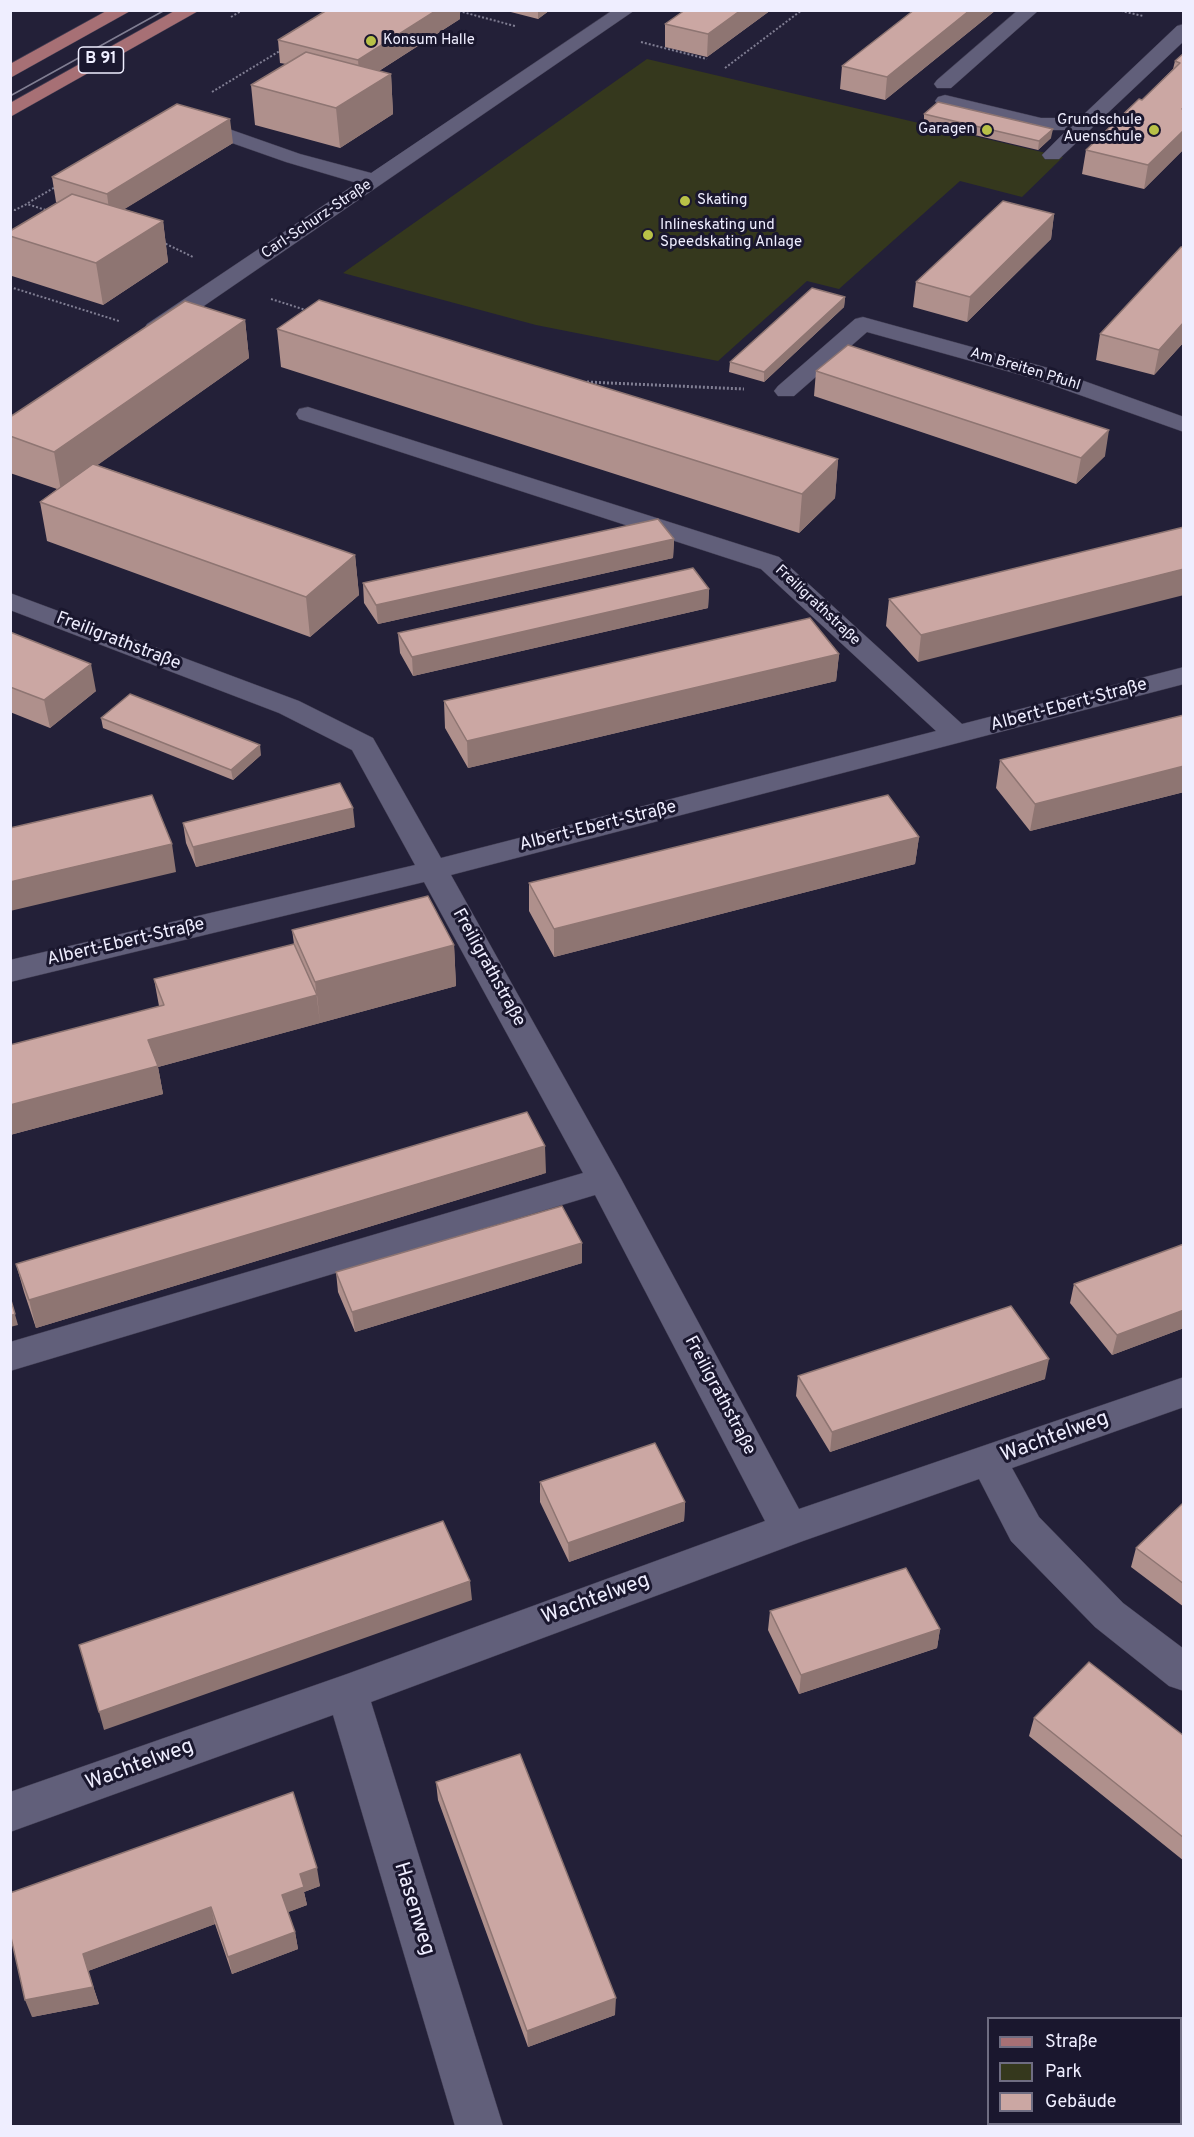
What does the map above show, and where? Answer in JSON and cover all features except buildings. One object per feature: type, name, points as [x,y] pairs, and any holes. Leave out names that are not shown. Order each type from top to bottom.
[{"type":"main road","name":"B 91","points":[[10,72],[123,10]]},
{"type":"main road","name":"B 91","points":[[10,111],[191,10]]},
{"type":"street","name":"Carl-Schurz-Straße","points":[[134,345],[626,10]]},
{"type":"street","points":[[1030,10],[944,93],[1041,124],[1085,124]]},
{"type":"street","points":[[1052,155],[1184,30]]},
{"type":"street","points":[[202,126],[293,158],[375,181]]},
{"type":"street","name":"Am Breiten Pfuhl","points":[[786,391],[863,324],[1040,373],[1184,425]]},
{"type":"street","name":"Freiligrathstraße","points":[[308,414],[770,563],[957,735]]},
{"type":"street","name":"Freiligrathstraße","points":[[10,601],[290,707],[363,744],[604,1179],[789,1529]]},
{"type":"street","name":"Albert-Ebert-Straße","points":[[10,971],[433,870],[1184,675]]},
{"type":"street","points":[[10,1357],[364,1253],[604,1179]]},
{"type":"street","name":"Wachtelweg","points":[[10,1812],[347,1692],[789,1529],[989,1462],[1184,1392]]},
{"type":"street","points":[[989,1462],[1025,1529],[1109,1615],[1184,1673]]},
{"type":"street","name":"Hasenweg","points":[[347,1692],[479,2127]]},
{"type":"path","points":[[455,10],[515,26]]},
{"type":"path","points":[[725,68],[802,10]]},
{"type":"path","points":[[658,47],[665,42]]},
{"type":"path","points":[[10,211],[27,204],[60,214]]},
{"type":"path","points":[[153,238],[192,256],[227,281],[312,312]]},
{"type":"path","points":[[10,287],[153,331]]},
{"type":"path","points":[[582,381],[786,391]]},
{"type":"green space","name":"Inlineskating und Speedskating Anlage","points":[[647,59],[1063,157],[1022,197],[960,181],[839,289],[807,281],[718,361],[536,325],[343,273]]},
{"type":"tram line","points":[[10,96],[165,10]]},
{"type":"place","name":"Konsum Halle","points":[[371,41]]},
{"type":"place","name":"Garagen","points":[[987,130]]},
{"type":"place","name":"Grundschule Auenschule","points":[[1154,130]]},
{"type":"place","name":"Skating","points":[[685,201]]},
{"type":"place","name":"Inlineskating und Speedskating Anlage","points":[[648,235]]}]
